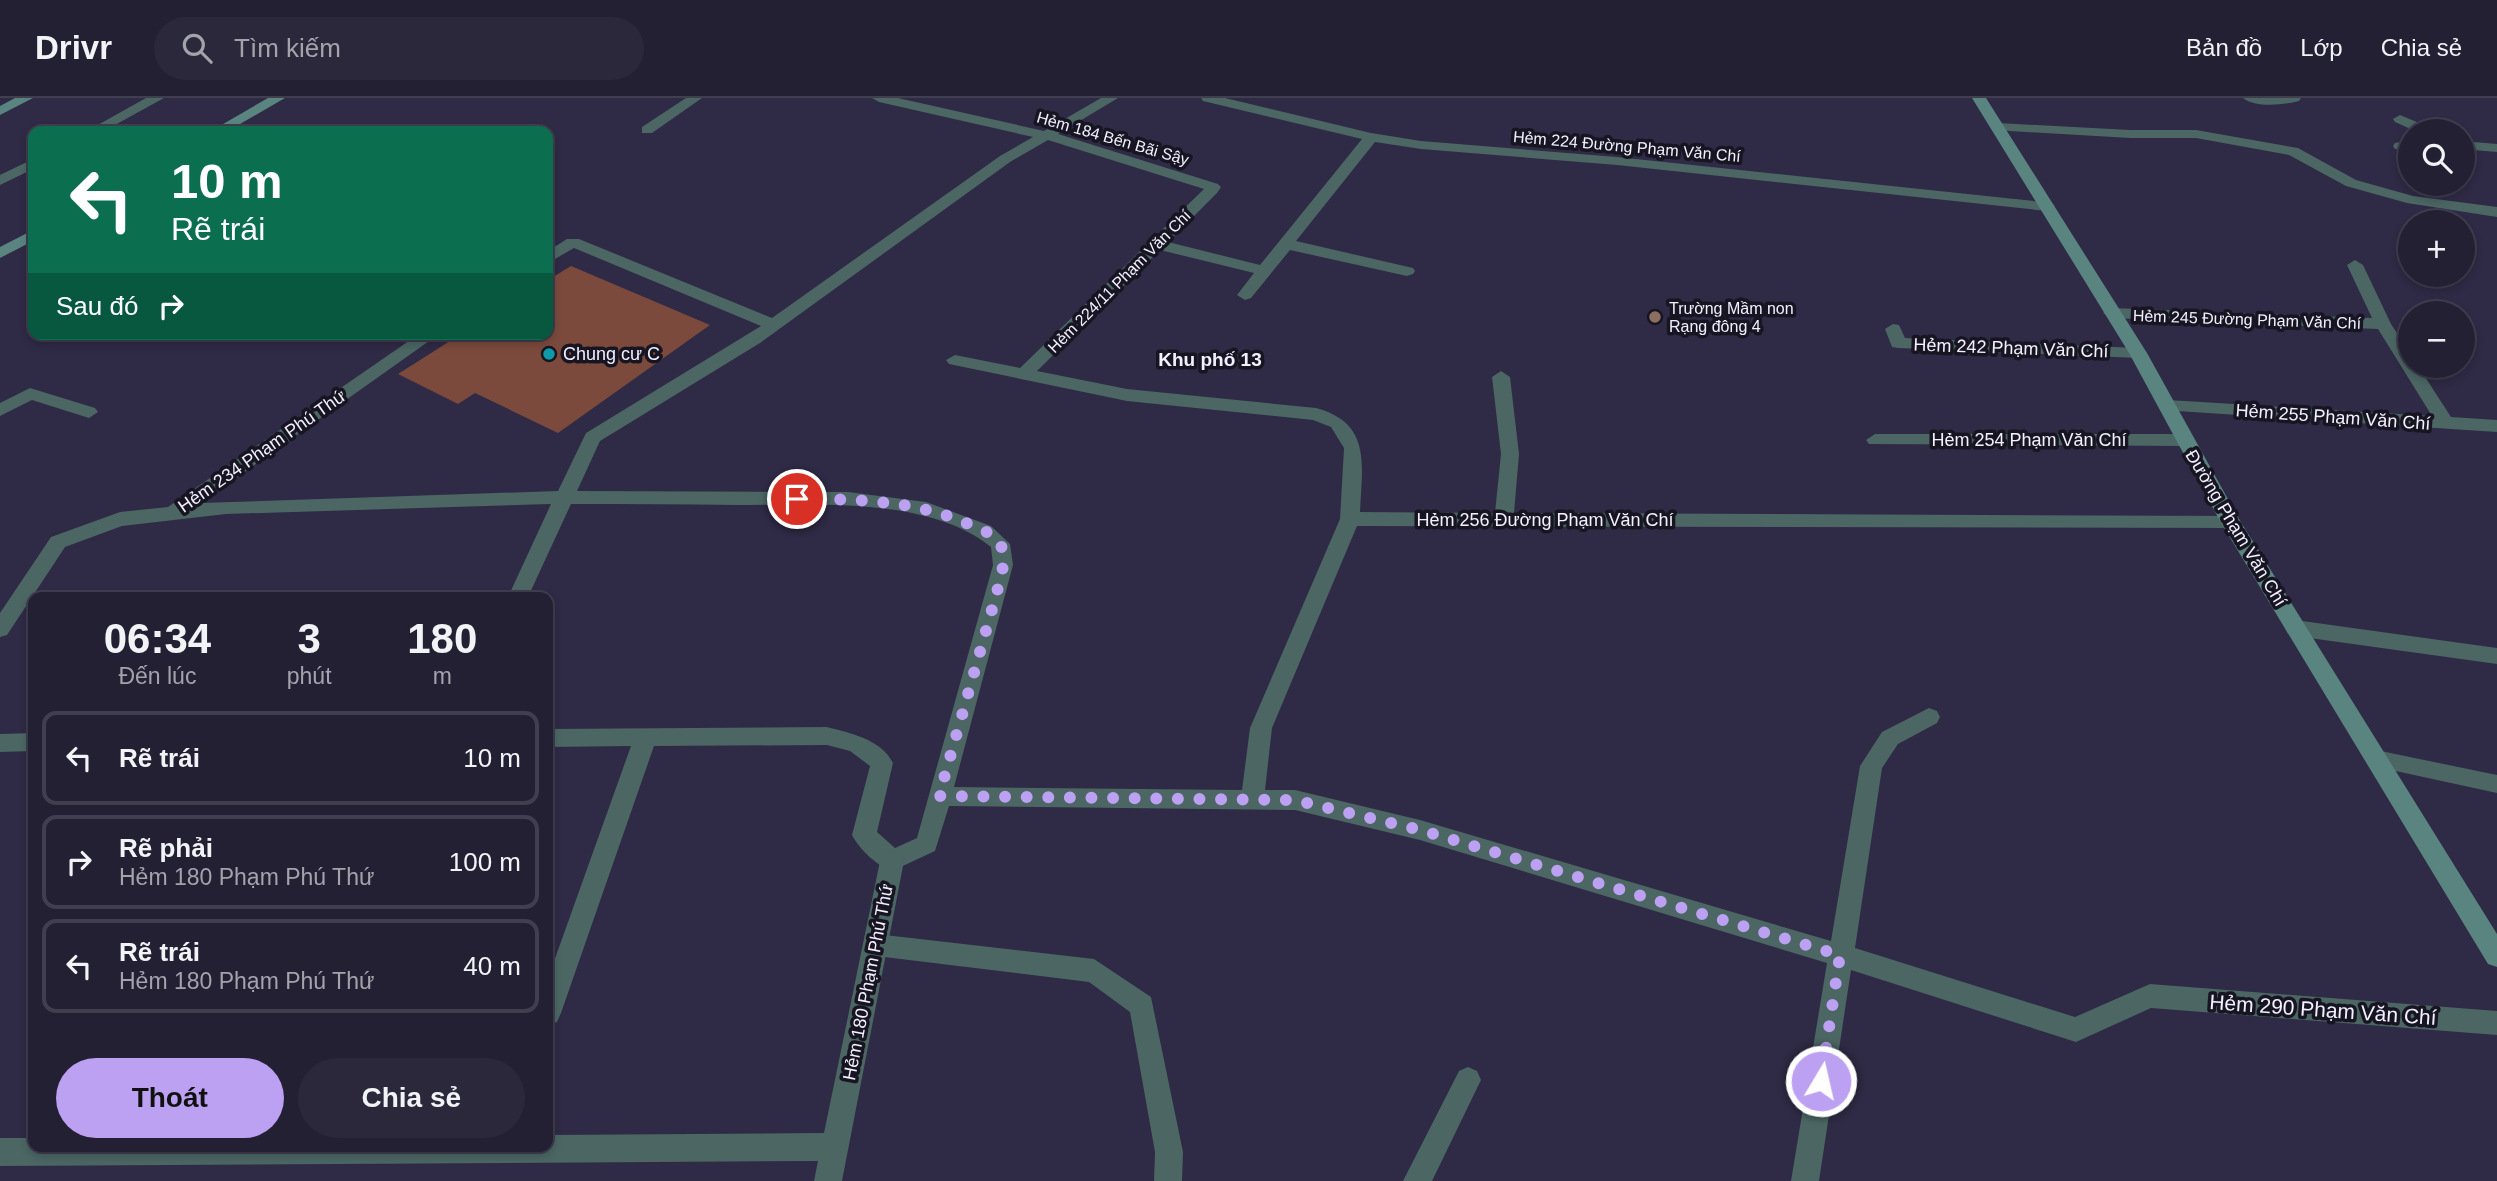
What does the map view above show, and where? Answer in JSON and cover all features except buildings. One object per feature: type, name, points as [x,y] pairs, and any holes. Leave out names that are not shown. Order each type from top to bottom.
[{"type":"main road","points":[[0,111],[26,98]]},
{"type":"main road","points":[[227,126],[278,98]]},
{"type":"main road","name":"Đường Phạm Văn Chí","points":[[1979,98],[2138,354],[2230,521],[2497,956]]},
{"type":"main road","points":[[0,253],[28,238]]},
{"type":"street","points":[[104,126],[157,98]]},
{"type":"street","points":[[647,130],[695,98]]},
{"type":"street","name":"Hẻm 184 Bến Bãi Sậy","points":[[879,98],[1048,136],[1213,187]]},
{"type":"street","points":[[520,592],[592,437],[754,340],[1005,159],[1111,98]]},
{"type":"street","name":"Hẻm 224 Đường Phạm Văn Chí","points":[[1208,98],[1371,137],[1421,145],[1617,161],[2047,206]]},
{"type":"street","points":[[2250,98],[2294,98]]},
{"type":"street","points":[[1998,127],[2208,136],[2293,151],[2351,183],[2412,200],[2497,212]]},
{"type":"street","points":[[1245,295],[1371,137]]},
{"type":"street","points":[[2475,146],[2497,148]]},
{"type":"street","points":[[0,181],[28,166]]},
{"type":"street","name":"Hẻm 224/11 Phạm Văn Chí","points":[[1024,374],[1212,191],[1213,187]]},
{"type":"street","points":[[553,255],[573,242],[774,325]]},
{"type":"street","points":[[1157,244],[1265,271]]},
{"type":"street","points":[[1286,244],[1407,271]]},
{"type":"street","points":[[2355,265],[2382,324],[2446,424]]},
{"type":"street","name":"Hẻm 245 Đường Phạm Văn Chí","points":[[2112,313],[2382,324]]},
{"type":"street","name":"Hẻm 242 Phạm Văn Chí","points":[[1893,329],[1898,343],[2138,354]]},
{"type":"street","name":"Hẻm 234 Phạm Phú Thứ","points":[[0,629],[58,542],[120,519],[173,513],[423,340]]},
{"type":"street","points":[[955,360],[1127,395],[1315,414],[1338,423],[1353,448],[1350,519],[1261,728],[1252,800]]},
{"type":"street","points":[[1501,377],[1510,454],[1504,520]]},
{"type":"street","points":[[0,410],[30,394],[89,412]]},
{"type":"street","name":"Hẻm 255 Phạm Văn Chí","points":[[2168,406],[2497,426]]},
{"type":"street","name":"Hẻm 254 Phạm Văn Chí","points":[[1875,440],[2183,440]]},
{"type":"street","name":"Hẻm 180 Phạm Phú Thứ","points":[[173,513],[226,507],[565,497],[875,501],[903,504],[959,519],[993,536],[1000,544],[1003,565],[927,844],[892,861],[828,1181]]},
{"type":"street","name":"Hẻm 256 Đường Phạm Văn Chí","points":[[1350,519],[2230,521]]},
{"type":"street","points":[[2295,628],[2497,656]]},
{"type":"street","points":[[1805,1181],[1871,766],[1890,738],[1929,717]]},
{"type":"street","points":[[553,738],[827,736],[857,744],[882,763],[864,835],[892,861]]},
{"type":"street","points":[[553,999],[646,737]]},
{"type":"street","points":[[0,743],[28,742]]},
{"type":"street","points":[[2376,759],[2497,784]]},
{"type":"street","points":[[939,796],[1295,800],[1420,830],[1840,955]]},
{"type":"street","points":[[876,945],[1094,971],[1142,1005],[1169,1152],[1168,1181]]},
{"type":"street","name":"Hẻm 290 Phạm Văn Chí","points":[[1840,955],[2076,1030],[2150,996],[2497,1023]]},
{"type":"street","points":[[1417,1181],[1468,1080]]},
{"type":"street","points":[[553,1147],[835,1147]]},
{"type":"street","points":[[0,1152],[28,1152]]},
{"type":"place","name":"Trường Mầm non Rạng đông 4","points":[[1655,317]]},
{"type":"place","name":"Chung cư C","points":[[549,354]]},
{"type":"district","name":"Khu phố 13","points":[[1210,359]]},
{"type":"route","points":[[797,499],[875,501],[926,509],[959,519],[993,536],[1000,544],[1003,565],[997,592],[939,796],[1295,800],[1420,830],[1840,955],[1821,1081]]}]
